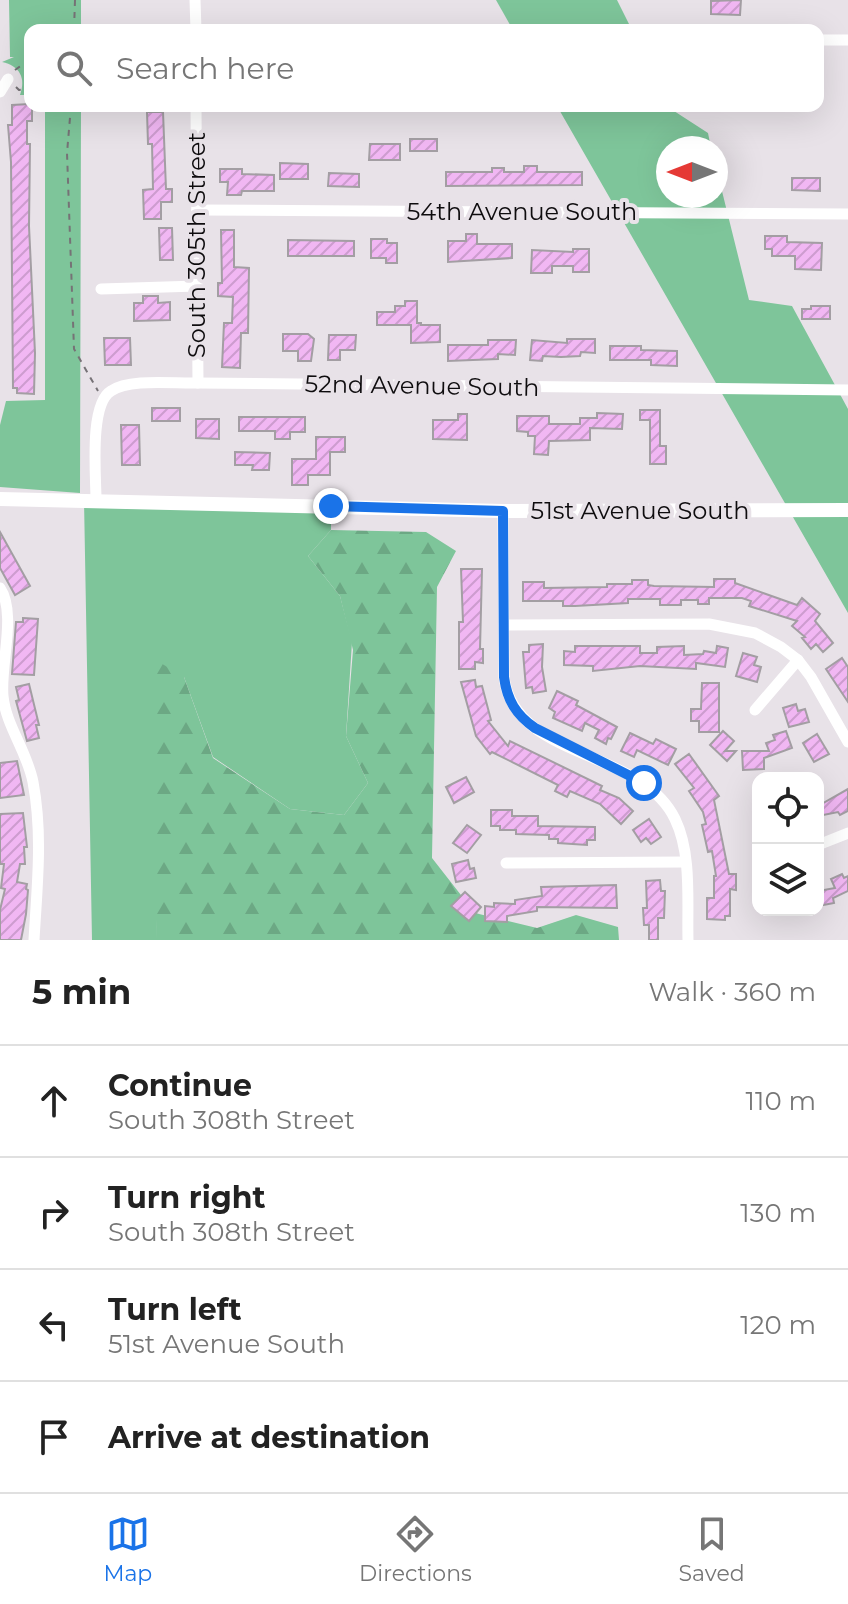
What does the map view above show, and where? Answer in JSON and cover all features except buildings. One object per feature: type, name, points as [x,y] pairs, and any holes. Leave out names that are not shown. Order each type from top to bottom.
[{"type":"main road","name":"51st Avenue South","points":[[0,499],[503,511],[848,510]]},
{"type":"street","points":[[195,0],[196,24]]},
{"type":"street","points":[[824,40],[848,40]]},
{"type":"street","points":[[0,92],[8,79]]},
{"type":"street","name":"South 305th Street","points":[[196,112],[198,383]]},
{"type":"street","name":"54th Avenue South","points":[[197,210],[848,214]]},
{"type":"street","points":[[101,289],[197,286]]},
{"type":"street","name":"52nd Avenue South","points":[[102,399],[110,391],[128,385],[198,383],[848,390]]},
{"type":"street","points":[[96,500],[97,423],[102,399]]},
{"type":"street","points":[[503,511],[505,684],[514,710],[535,728],[634,777],[652,790],[676,820],[683,840],[688,940]]},
{"type":"street","points":[[0,588],[7,602],[2,683],[5,709],[29,764],[36,804],[40,864],[34,940]]},
{"type":"street","points":[[504,625],[709,624],[755,633],[798,660],[848,742]]},
{"type":"street","points":[[755,710],[798,660]]},
{"type":"street","points":[[820,844],[848,833]]},
{"type":"street","points":[[506,863],[685,862]]},
{"type":"path","points":[[74,24],[75,0]]},
{"type":"path","points":[[19,90],[24,90]]},
{"type":"path","points":[[70,112],[67,153],[74,349],[102,399]]},
{"type":"green space","points":[[9,0],[81,0],[81,24],[24,24],[24,95],[20,95],[20,74],[13,66],[2,62],[14,57],[10,57]]},
{"type":"green space","points":[[496,0],[617,0],[629,24],[510,24]]},
{"type":"green space","points":[[45,112],[81,112],[80,493],[0,487],[0,425],[6,401],[45,400]]},
{"type":"green space","points":[[560,112],[676,112],[708,133],[709,136],[656,136],[656,208],[726,208],[749,300],[792,306],[848,409],[848,613]]},
{"type":"green space","points":[[84,500],[331,506],[331,530],[308,556],[340,596],[352,642],[346,736],[368,783],[344,815],[290,809],[213,757],[184,677],[157,865],[156,940],[92,940]]},
{"type":"green space","points":[[331,530],[426,532],[456,551],[437,587],[432,858],[475,913],[537,928],[576,915],[618,927],[619,940],[156,940],[152,729],[154,659],[184,677],[213,758],[290,809],[344,815],[368,783],[346,736],[353,650],[340,596],[308,556]]},
{"type":"route","points":[[331,506],[503,511],[504,677],[509,701],[514,710],[535,728],[644,783]]}]
